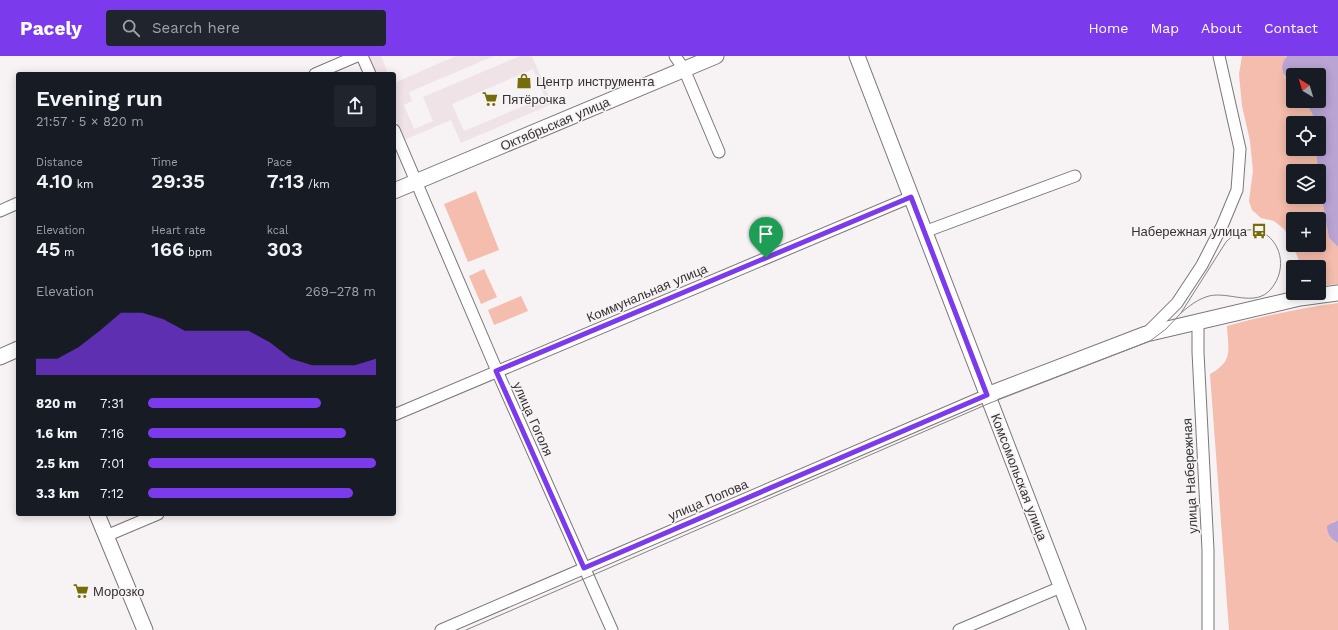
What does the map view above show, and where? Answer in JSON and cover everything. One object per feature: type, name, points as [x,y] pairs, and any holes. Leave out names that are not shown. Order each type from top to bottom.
[{"type":"main road","name":"Октябрьская улица","points":[[396,190],[716,56]]},
{"type":"main road","name":"Комсомольская улица","points":[[857,56],[1078,630]]},
{"type":"main road","points":[[987,395],[1146,334],[1300,298],[1338,293]]},
{"type":"main road","points":[[0,357],[16,350]]},
{"type":"main road","points":[[98,516],[146,630]]},
{"type":"street","points":[[319,72],[357,56]]},
{"type":"street","points":[[362,56],[369,72]]},
{"type":"street","points":[[675,56],[684,69],[719,152]]},
{"type":"street","points":[[1146,334],[1177,303],[1202,265],[1222,226],[1237,190],[1240,149],[1219,56]]},
{"type":"street","name":"улица Гоголя","points":[[396,135],[496,371],[612,630]]},
{"type":"street","points":[[924,232],[1074,176]]},
{"type":"street","name":"Коммунальная улица","points":[[396,414],[911,197]]},
{"type":"street","points":[[0,211],[16,204]]},
{"type":"street","name":"улица Набережная","points":[[1198,321],[1198,359],[1208,550],[1208,630]]},
{"type":"street","name":"улица Попова","points":[[441,630],[987,395]]},
{"type":"street","points":[[106,536],[153,516]]},
{"type":"street","points":[[959,630],[1061,587]]},
{"type":"shaded area","points":[[369,56],[381,56],[387,72],[375,72]]},
{"type":"shaded area","points":[[456,56],[494,56],[409,92],[412,101],[404,105],[414,129],[433,121],[423,97],[520,56],[532,56],[552,104],[461,143],[451,120],[404,140],[396,121],[396,82]],"holes":[[[533,69],[545,97],[464,131],[452,104]]]},
{"type":"shaded area","points":[[1242,56],[1287,56],[1285,58],[1284,76],[1286,78],[1286,108],[1309,108],[1312,113],[1313,116],[1286,116],[1286,156],[1317,156],[1317,164],[1286,164],[1286,204],[1323,204],[1325,212],[1286,212],[1286,233],[1274,221],[1261,218],[1252,210],[1249,201],[1253,171],[1250,141],[1242,106],[1239,74]]},
{"type":"shaded area","points":[[1287,56],[1338,56],[1338,247],[1329,238],[1326,212],[1324,212],[1323,204],[1326,204],[1326,164],[1317,164],[1317,156],[1326,156],[1326,116],[1313,116],[1309,108],[1326,108],[1326,68],[1286,68],[1286,77],[1282,68],[1284,60]]},
{"type":"shaded area","points":[[476,191],[499,250],[468,262],[444,204]]},
{"type":"shaded area","points":[[1326,220],[1329,238],[1338,247],[1338,284],[1326,285],[1326,260],[1299,260],[1296,252],[1326,252]]},
{"type":"shaded area","points":[[484,269],[497,297],[481,304],[469,276]]},
{"type":"shaded area","points":[[521,296],[528,311],[494,325],[488,310]]},
{"type":"shaded area","points":[[1338,303],[1338,520],[1333,522],[1334,541],[1338,543],[1338,630],[1229,630],[1210,374],[1223,364],[1228,354],[1227,326],[1310,307]]},
{"type":"shaded area","points":[[1338,520],[1338,543],[1330,536],[1327,526]]},
{"type":"tram line","points":[[466,630],[990,403],[1150,341],[1166,329],[1181,313],[1226,242],[1239,233],[1251,230],[1263,233],[1272,240],[1278,250],[1281,262],[1278,276],[1271,289],[1265,295],[1250,298],[1225,295],[1209,296],[1194,303],[1181,313]]},
{"type":"place","name":"Центр инструмента","points":[[524,81]]},
{"type":"place","name":"Пятёрочка","points":[[490,99]]},
{"type":"place","name":"Набережная улица","points":[[1259,231]]},
{"type":"place","name":"Морозко","points":[[81,591]]},
{"type":"route","points":[[911,197],[987,395],[584,568],[496,371],[766,258],[911,197]]}]
